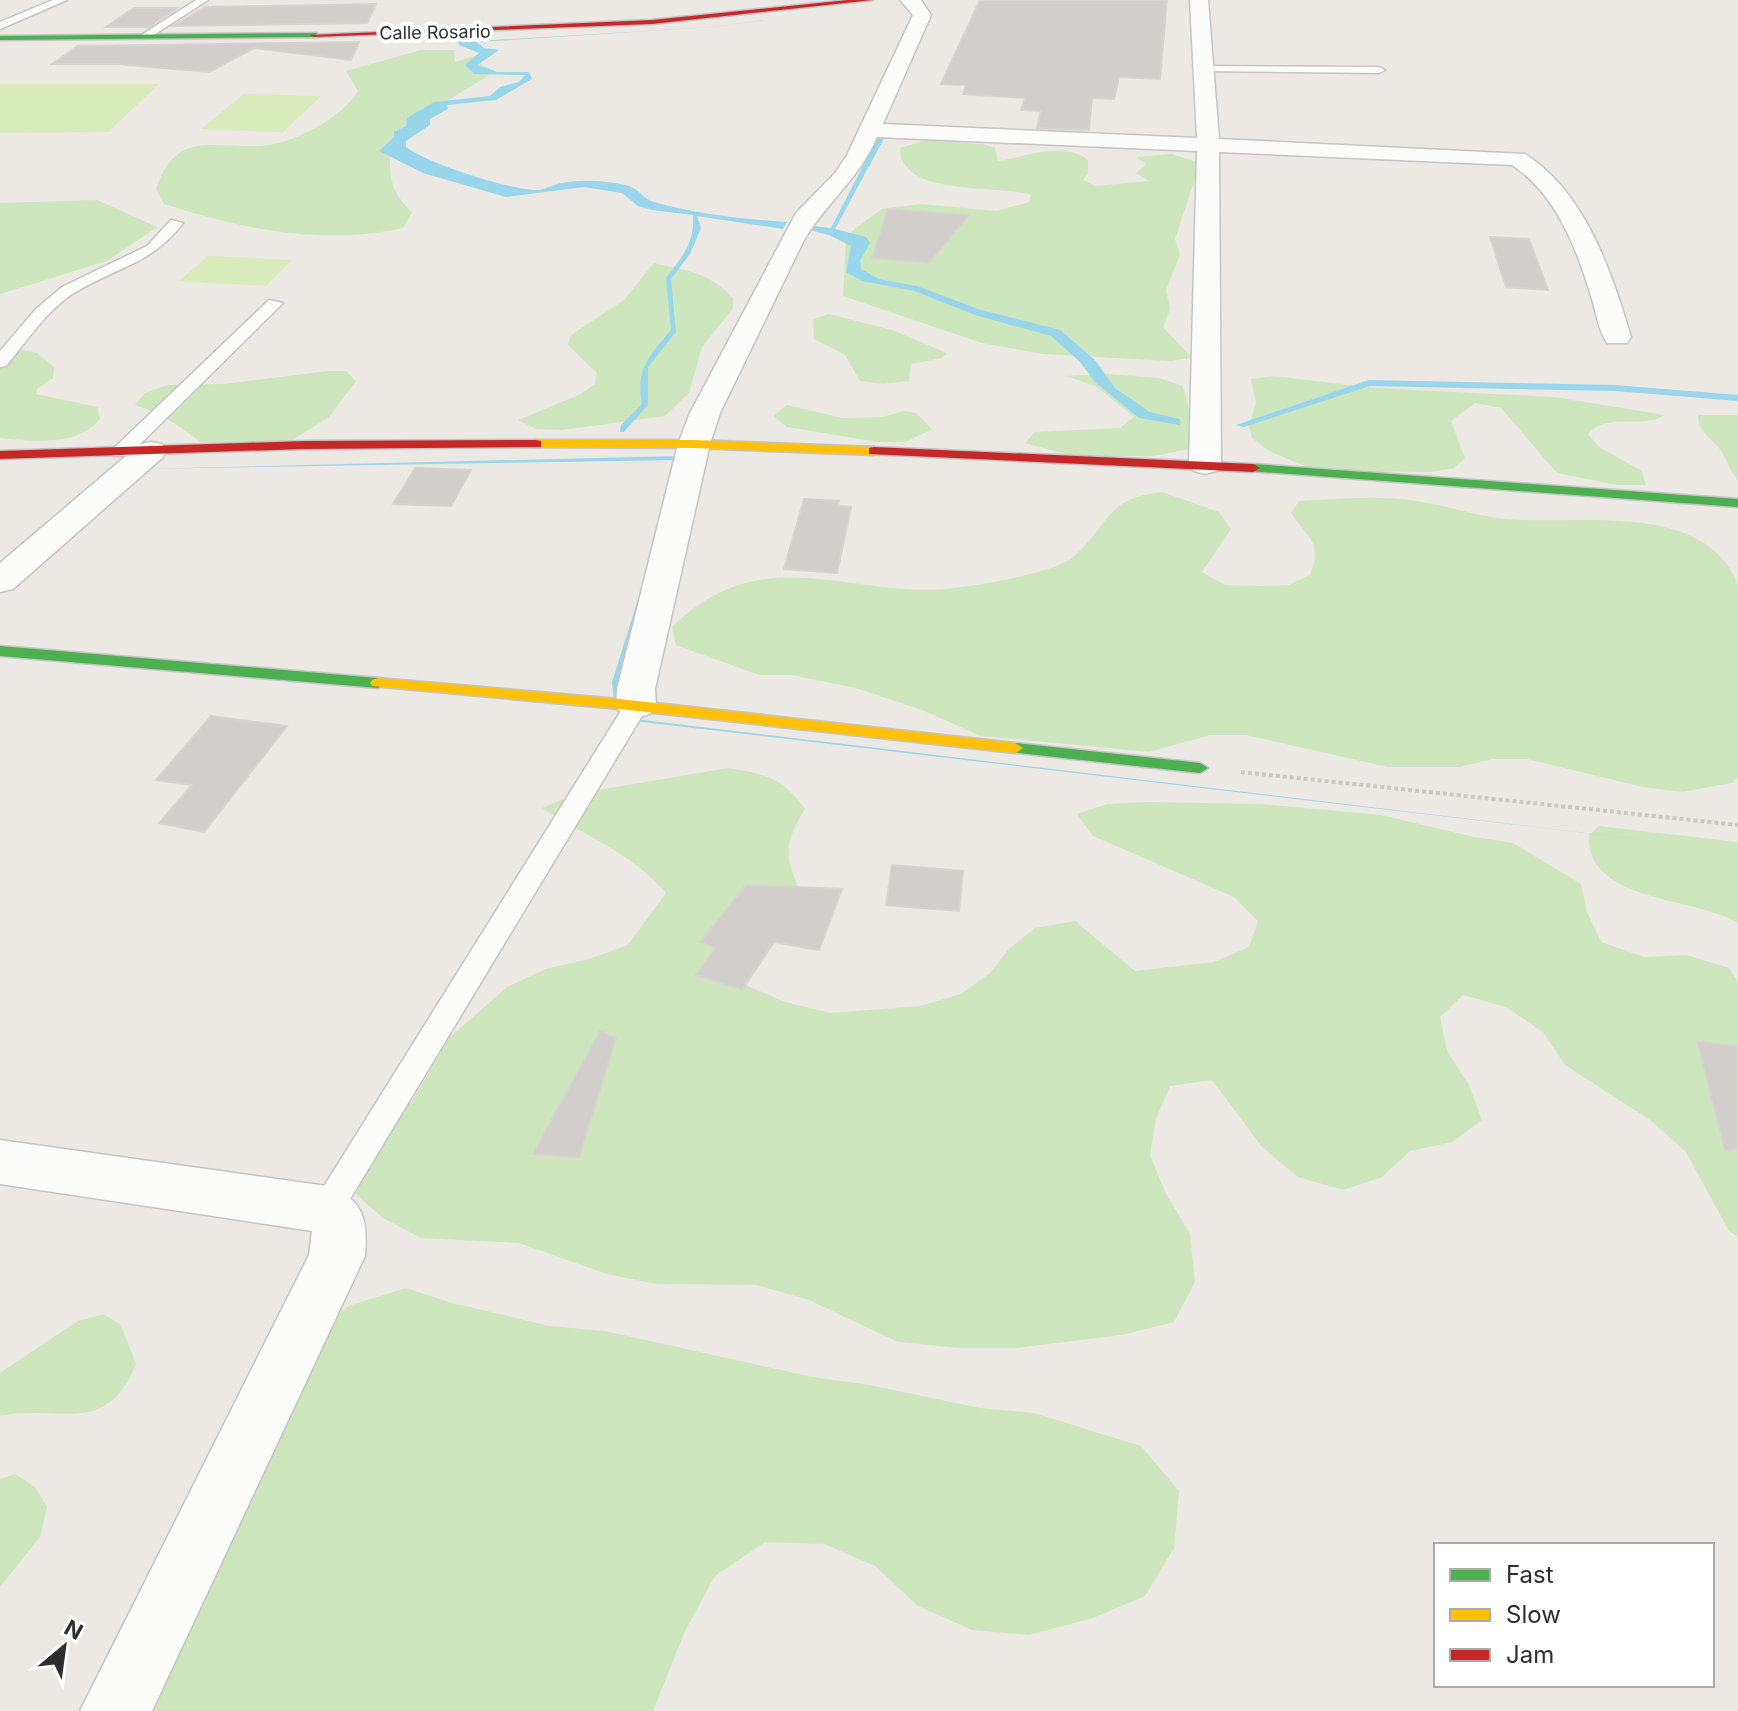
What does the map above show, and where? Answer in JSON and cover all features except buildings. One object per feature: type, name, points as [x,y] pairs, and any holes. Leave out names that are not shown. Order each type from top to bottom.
[{"type":"street","name":"Calle Rosario","points":[[0,38],[595,28],[711,19],[869,0]]},
{"type":"street","points":[[636,706],[636,689],[694,444],[705,413],[792,240],[808,213],[844,177],[922,15],[918,6],[909,0]]},
{"type":"street","points":[[1199,0],[1208,144],[1205,464]]},
{"type":"street","points":[[867,130],[1517,159],[1527,163],[1561,202],[1582,238],[1603,285],[1617,337]]},
{"type":"street","points":[[0,455],[305,445],[694,444],[1205,464],[1738,503]]},
{"type":"street","points":[[0,581],[136,452]]},
{"type":"street","points":[[0,651],[636,706],[1200,768]]},
{"type":"street","points":[[0,1162],[327,1209],[340,1226],[337,1256],[115,1711]]},
{"type":"lane","points":[[0,26],[62,0]]},
{"type":"lane","points":[[145,36],[203,0]]},
{"type":"lane","points":[[1203,68],[1379,70]]},
{"type":"lane","points":[[0,362],[42,312],[68,290],[152,249],[176,223]]},
{"type":"lane","points":[[136,452],[275,303]]},
{"type":"lane","points":[[327,1209],[636,706]]},
{"type":"path","points":[[1200,768],[1738,825]]},
{"type":"green space","points":[[421,50],[454,50],[455,62],[478,55],[482,61],[480,64],[495,71],[422,117],[390,156],[394,187],[412,212],[403,228],[342,235],[282,232],[223,221],[164,204],[156,189],[173,158],[183,151],[209,145],[270,145],[299,136],[327,121],[358,91],[346,71]]},
{"type":"green space","points":[[0,84],[159,84],[108,132],[0,133]]},
{"type":"green space","points":[[244,94],[321,96],[283,132],[201,129]]},
{"type":"green space","points":[[927,140],[982,144],[995,148],[998,161],[1056,150],[1078,154],[1088,160],[1088,173],[1083,180],[1095,186],[1149,181],[1136,173],[1146,164],[1136,157],[1172,154],[1200,163],[1175,239],[1180,255],[1166,290],[1170,309],[1163,327],[1192,358],[1171,361],[1042,354],[982,343],[843,296],[846,239],[882,209],[921,204],[997,211],[1029,202],[1031,195],[954,186],[916,175],[904,164],[900,148]]},
{"type":"green space","points":[[97,200],[157,227],[107,261],[0,294],[0,203]]},
{"type":"green space","points":[[208,256],[292,260],[266,286],[179,281]]},
{"type":"green space","points":[[654,263],[706,278],[733,298],[733,308],[702,347],[689,393],[665,416],[562,430],[536,429],[518,420],[581,394],[595,384],[597,373],[568,345],[571,335],[624,300]]},
{"type":"green space","points":[[829,314],[892,330],[947,353],[942,358],[911,364],[909,381],[883,384],[860,381],[845,355],[814,339],[813,319]]},
{"type":"green space","points":[[9,347],[37,353],[54,367],[53,378],[37,389],[36,394],[97,407],[100,419],[91,428],[67,438],[39,441],[0,438],[0,349]]},
{"type":"green space","points":[[346,371],[356,381],[329,417],[291,441],[201,442],[162,415],[135,405],[145,393],[168,385],[224,384]]},
{"type":"green space","points":[[1108,374],[1159,378],[1183,386],[1189,410],[1207,434],[1203,446],[1155,456],[1074,456],[1025,443],[1035,432],[1120,428],[1134,417],[1096,386],[1066,376]]},
{"type":"green space","points":[[1274,376],[1374,388],[1554,397],[1665,415],[1645,421],[1605,423],[1588,434],[1599,447],[1642,471],[1646,485],[1617,485],[1557,473],[1501,408],[1475,403],[1451,421],[1465,458],[1454,468],[1431,472],[1317,471],[1269,451],[1252,438],[1249,426],[1256,403],[1251,379]]},
{"type":"green space","points":[[787,405],[842,418],[882,417],[904,411],[916,413],[932,429],[906,442],[878,442],[787,427],[773,416]]},
{"type":"green space","points":[[1698,415],[1738,415],[1738,480],[1722,452],[1703,431]]},
{"type":"green space","points":[[1162,492],[1219,512],[1231,529],[1202,572],[1225,585],[1289,585],[1310,575],[1314,564],[1314,547],[1291,513],[1299,501],[1402,499],[1506,519],[1636,522],[1669,528],[1698,539],[1721,558],[1738,585],[1738,778],[1731,783],[1682,792],[1643,787],[1527,759],[1492,759],[1460,767],[1388,767],[1246,735],[1210,735],[1149,752],[981,736],[922,710],[856,688],[792,675],[759,675],[676,645],[672,627],[708,599],[743,584],[777,578],[812,578],[922,590],[987,583],[1052,568],[1073,557],[1110,515],[1128,500]]},
{"type":"green space","points":[[728,768],[772,779],[797,798],[805,809],[795,826],[789,851],[804,914],[744,956],[748,986],[785,1002],[830,1013],[921,1006],[961,994],[990,973],[1009,949],[1035,928],[1075,921],[1135,971],[1214,962],[1249,947],[1258,921],[1234,897],[1093,836],[1077,814],[1108,804],[1262,804],[1381,815],[1513,843],[1581,884],[1587,912],[1601,942],[1644,957],[1687,955],[1729,968],[1738,982],[1738,1237],[1729,1231],[1686,1152],[1650,1120],[1565,1065],[1543,1032],[1506,1007],[1463,995],[1440,1017],[1447,1051],[1469,1085],[1482,1120],[1452,1142],[1410,1151],[1382,1177],[1343,1190],[1298,1177],[1262,1147],[1212,1080],[1170,1086],[1156,1119],[1150,1155],[1165,1192],[1190,1234],[1195,1282],[1174,1322],[1122,1335],[1015,1348],[958,1348],[898,1342],[809,1300],[757,1285],[657,1284],[607,1274],[519,1243],[421,1238],[383,1218],[352,1191],[377,1129],[411,1103],[449,1038],[507,987],[546,969],[589,959],[628,945],[666,893],[623,856],[542,808],[575,794]]},
{"type":"green space","points":[[1599,826],[1738,842],[1738,923],[1647,895],[1605,874],[1593,857],[1589,835]]},
{"type":"green space","points":[[406,1288],[452,1303],[550,1326],[605,1331],[813,1377],[980,1408],[1034,1413],[1141,1446],[1179,1491],[1174,1548],[1145,1596],[1093,1618],[1029,1635],[972,1630],[918,1606],[875,1566],[824,1544],[765,1542],[715,1576],[685,1631],[653,1711],[135,1711],[309,1340],[348,1306]]},
{"type":"green space","points":[[104,1314],[121,1325],[136,1364],[124,1387],[111,1402],[96,1410],[79,1413],[0,1416],[0,1373],[78,1321]]},
{"type":"green space","points":[[15,1474],[35,1487],[47,1507],[40,1537],[0,1587],[0,1479]]},
{"type":"water","points":[[901,2],[713,27],[477,42],[484,48],[499,50],[477,65],[497,72],[529,72],[532,79],[496,100],[447,105],[448,109],[430,119],[430,125],[406,141],[406,147],[432,161],[510,186],[538,190],[570,182],[613,183],[632,187],[650,201],[670,206],[787,222],[783,229],[697,216],[701,228],[690,254],[671,279],[676,332],[648,367],[648,405],[624,432],[620,432],[621,425],[642,404],[641,381],[646,363],[671,330],[666,278],[690,241],[693,215],[652,210],[638,206],[622,193],[584,187],[506,197],[423,173],[379,151],[394,137],[394,132],[406,126],[407,118],[434,102],[490,96],[500,87],[519,82],[525,75],[474,74],[465,65],[479,53],[459,45],[457,38],[477,38],[477,41],[712,27]]},
{"type":"water","points":[[880,133],[887,133],[835,229],[866,237],[870,243],[860,261],[861,269],[879,279],[917,286],[981,310],[1060,330],[1095,360],[1115,388],[1150,412],[1180,419],[1180,425],[1139,418],[1095,382],[1080,362],[1051,336],[975,315],[914,291],[862,281],[846,272],[851,246],[829,235],[801,228],[804,225],[831,228]]},
{"type":"water","points":[[679,456],[686,463],[618,681],[620,712],[626,718],[1738,851],[625,720],[615,709],[612,682],[681,463],[678,460],[142,469]]},
{"type":"waterway","points":[[1241,425],[1369,383],[1615,388],[1738,398]]},
{"type":"traffic: fast","points":[[0,38],[314,35]]},
{"type":"traffic: fast","points":[[1253,468],[1738,503]]},
{"type":"traffic: fast","points":[[0,651],[378,683]]},
{"type":"traffic: fast","points":[[1015,748],[1200,768]]},
{"type":"traffic: slow","points":[[536,444],[694,444],[874,451]]},
{"type":"traffic: slow","points":[[378,683],[619,704],[1015,748]]},
{"type":"traffic: jam","points":[[314,35],[652,22],[869,0]]},
{"type":"traffic: jam","points":[[0,455],[305,445],[536,444]]},
{"type":"traffic: jam","points":[[874,451],[1253,468]]}]
